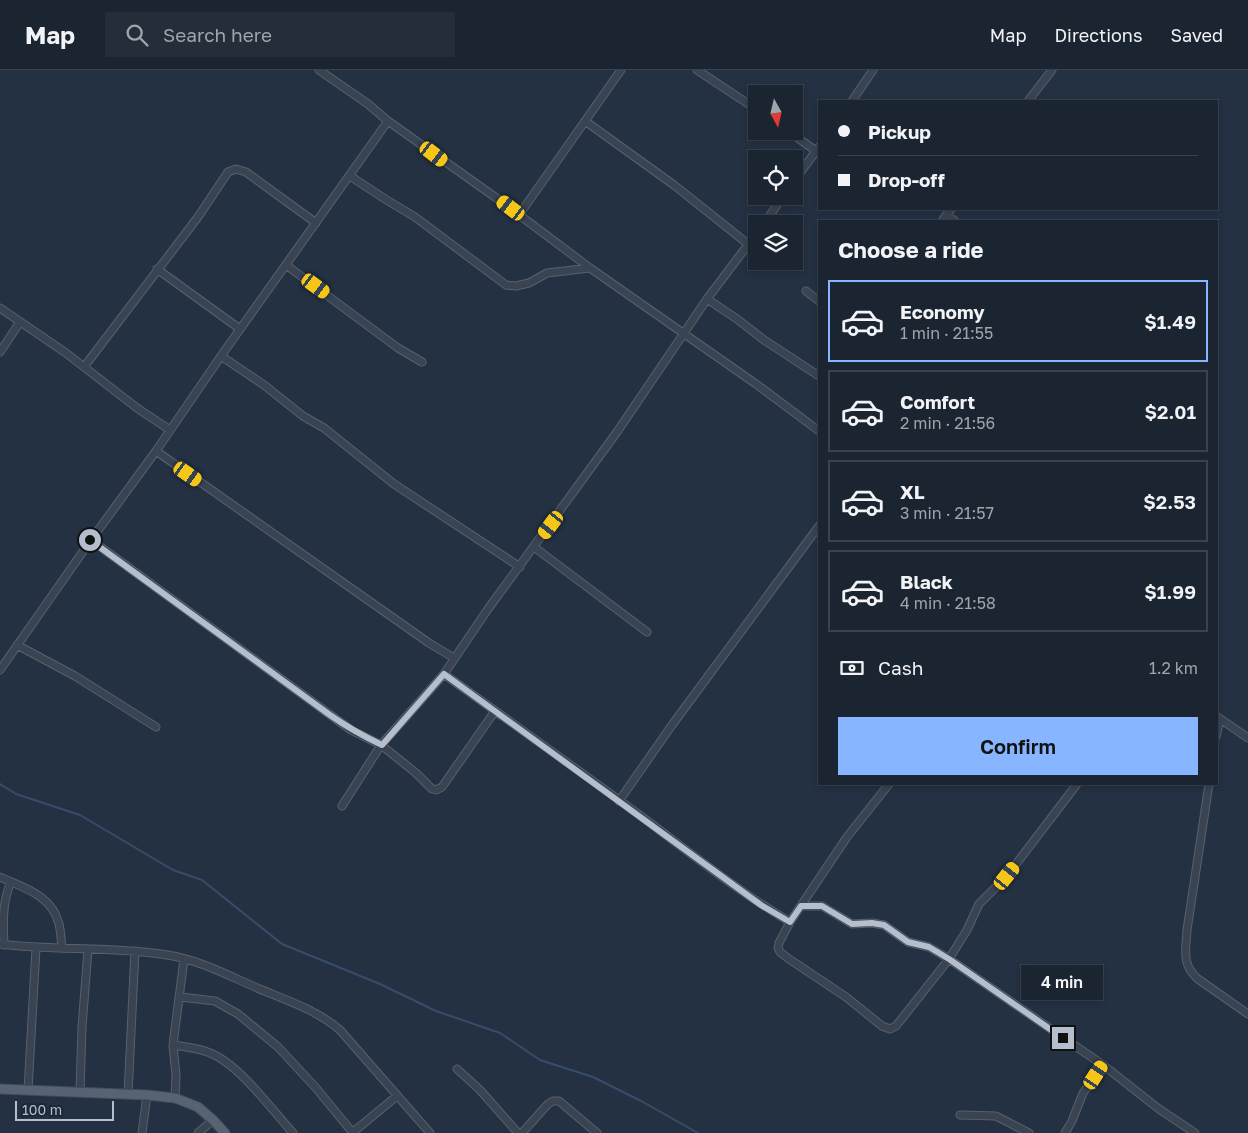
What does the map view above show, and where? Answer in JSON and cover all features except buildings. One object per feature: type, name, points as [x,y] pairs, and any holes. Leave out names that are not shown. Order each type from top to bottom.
[{"type":"main road","points":[[0,1089],[128,1094],[175,1098],[198,1107],[225,1133]]},
{"type":"street","points":[[318,70],[368,104],[388,121],[590,268],[818,430]]},
{"type":"street","points":[[697,70],[748,104]]},
{"type":"street","points":[[853,100],[873,70]]},
{"type":"street","points":[[1029,100],[1052,70]]},
{"type":"street","points":[[519,215],[619,71]]},
{"type":"street","points":[[0,670],[90,540],[156,451],[388,121]]},
{"type":"street","points":[[342,806],[382,745],[444,674],[685,334],[707,299],[748,244],[681,190],[585,121]]},
{"type":"street","points":[[803,140],[818,149],[803,169]]},
{"type":"street","points":[[84,367],[198,216],[228,172],[236,169],[246,172],[316,223]]},
{"type":"street","points":[[350,176],[415,217],[506,285],[516,286],[529,283],[547,273],[590,268]]},
{"type":"street","points":[[286,264],[398,348],[422,362]]},
{"type":"street","points":[[157,269],[240,329]]},
{"type":"street","points":[[806,292],[818,300]]},
{"type":"street","points":[[707,299],[818,375]]},
{"type":"street","points":[[0,308],[170,430]]},
{"type":"street","points":[[0,352],[20,322]]},
{"type":"street","points":[[221,356],[264,385],[303,416],[324,428],[394,484],[520,566]]},
{"type":"street","points":[[156,451],[429,643],[454,658]]},
{"type":"street","points":[[620,800],[672,725],[818,527]]},
{"type":"street","points":[[90,540],[351,730],[382,745],[416,773],[432,790],[442,787],[495,711]]},
{"type":"street","points":[[534,547],[646,632]]},
{"type":"street","points":[[17,645],[76,676],[156,727]]},
{"type":"street","points":[[444,674],[620,800],[726,881],[790,922]]},
{"type":"street","points":[[1218,717],[1248,738]]},
{"type":"street","points":[[888,785],[847,837],[790,922],[779,942],[778,948],[780,952],[846,998],[882,1026],[890,1029],[896,1026],[949,959],[968,930],[979,904],[1007,876],[1076,785]]},
{"type":"street","points":[[1209,785],[1187,930],[1186,962],[1191,973],[1198,979],[1248,1014]]},
{"type":"street","points":[[0,877],[36,893],[51,906],[59,923],[62,948]]},
{"type":"street","points":[[12,882],[6,892],[2,944],[36,948],[135,951],[168,955],[204,965],[290,1001],[328,1021],[346,1037],[430,1133]]},
{"type":"street","points":[[801,906],[822,906],[852,924],[872,923],[884,925],[908,942],[929,947],[1103,1065],[1159,1109],[1195,1133]]},
{"type":"street","points":[[28,1090],[36,948]]},
{"type":"street","points":[[80,1092],[82,1027],[88,950]]},
{"type":"street","points":[[128,1094],[135,951]]},
{"type":"street","points":[[175,1098],[176,1076],[173,1045],[184,959]]},
{"type":"street","points":[[180,997],[216,1001],[238,1014],[278,1047],[316,1088],[352,1133],[397,1096]]},
{"type":"street","points":[[173,1045],[210,1053],[229,1065],[293,1133]]},
{"type":"street","points":[[1065,1133],[1083,1093],[1103,1065]]},
{"type":"street","points":[[458,1069],[480,1090],[518,1133]]},
{"type":"street","points":[[142,1133],[146,1095]]},
{"type":"street","points":[[522,1133],[548,1104],[553,1102],[559,1102],[566,1106],[597,1133]]},
{"type":"street","points":[[960,1115],[996,1116],[1029,1133]]},
{"type":"street","points":[[198,1133],[213,1120]]},
{"type":"waterway","points":[[0,784],[16,794],[80,815],[173,870],[202,880],[282,944],[380,984],[436,1011],[500,1033],[540,1060],[593,1077],[698,1133]]},
{"type":"route","points":[[90,540],[178,602],[205,624],[330,715],[368,739],[382,745],[444,674],[620,800],[726,881],[761,905],[790,922],[801,906],[822,906],[852,924],[872,923],[884,925],[908,942],[929,947],[949,959],[1063,1038]]}]
